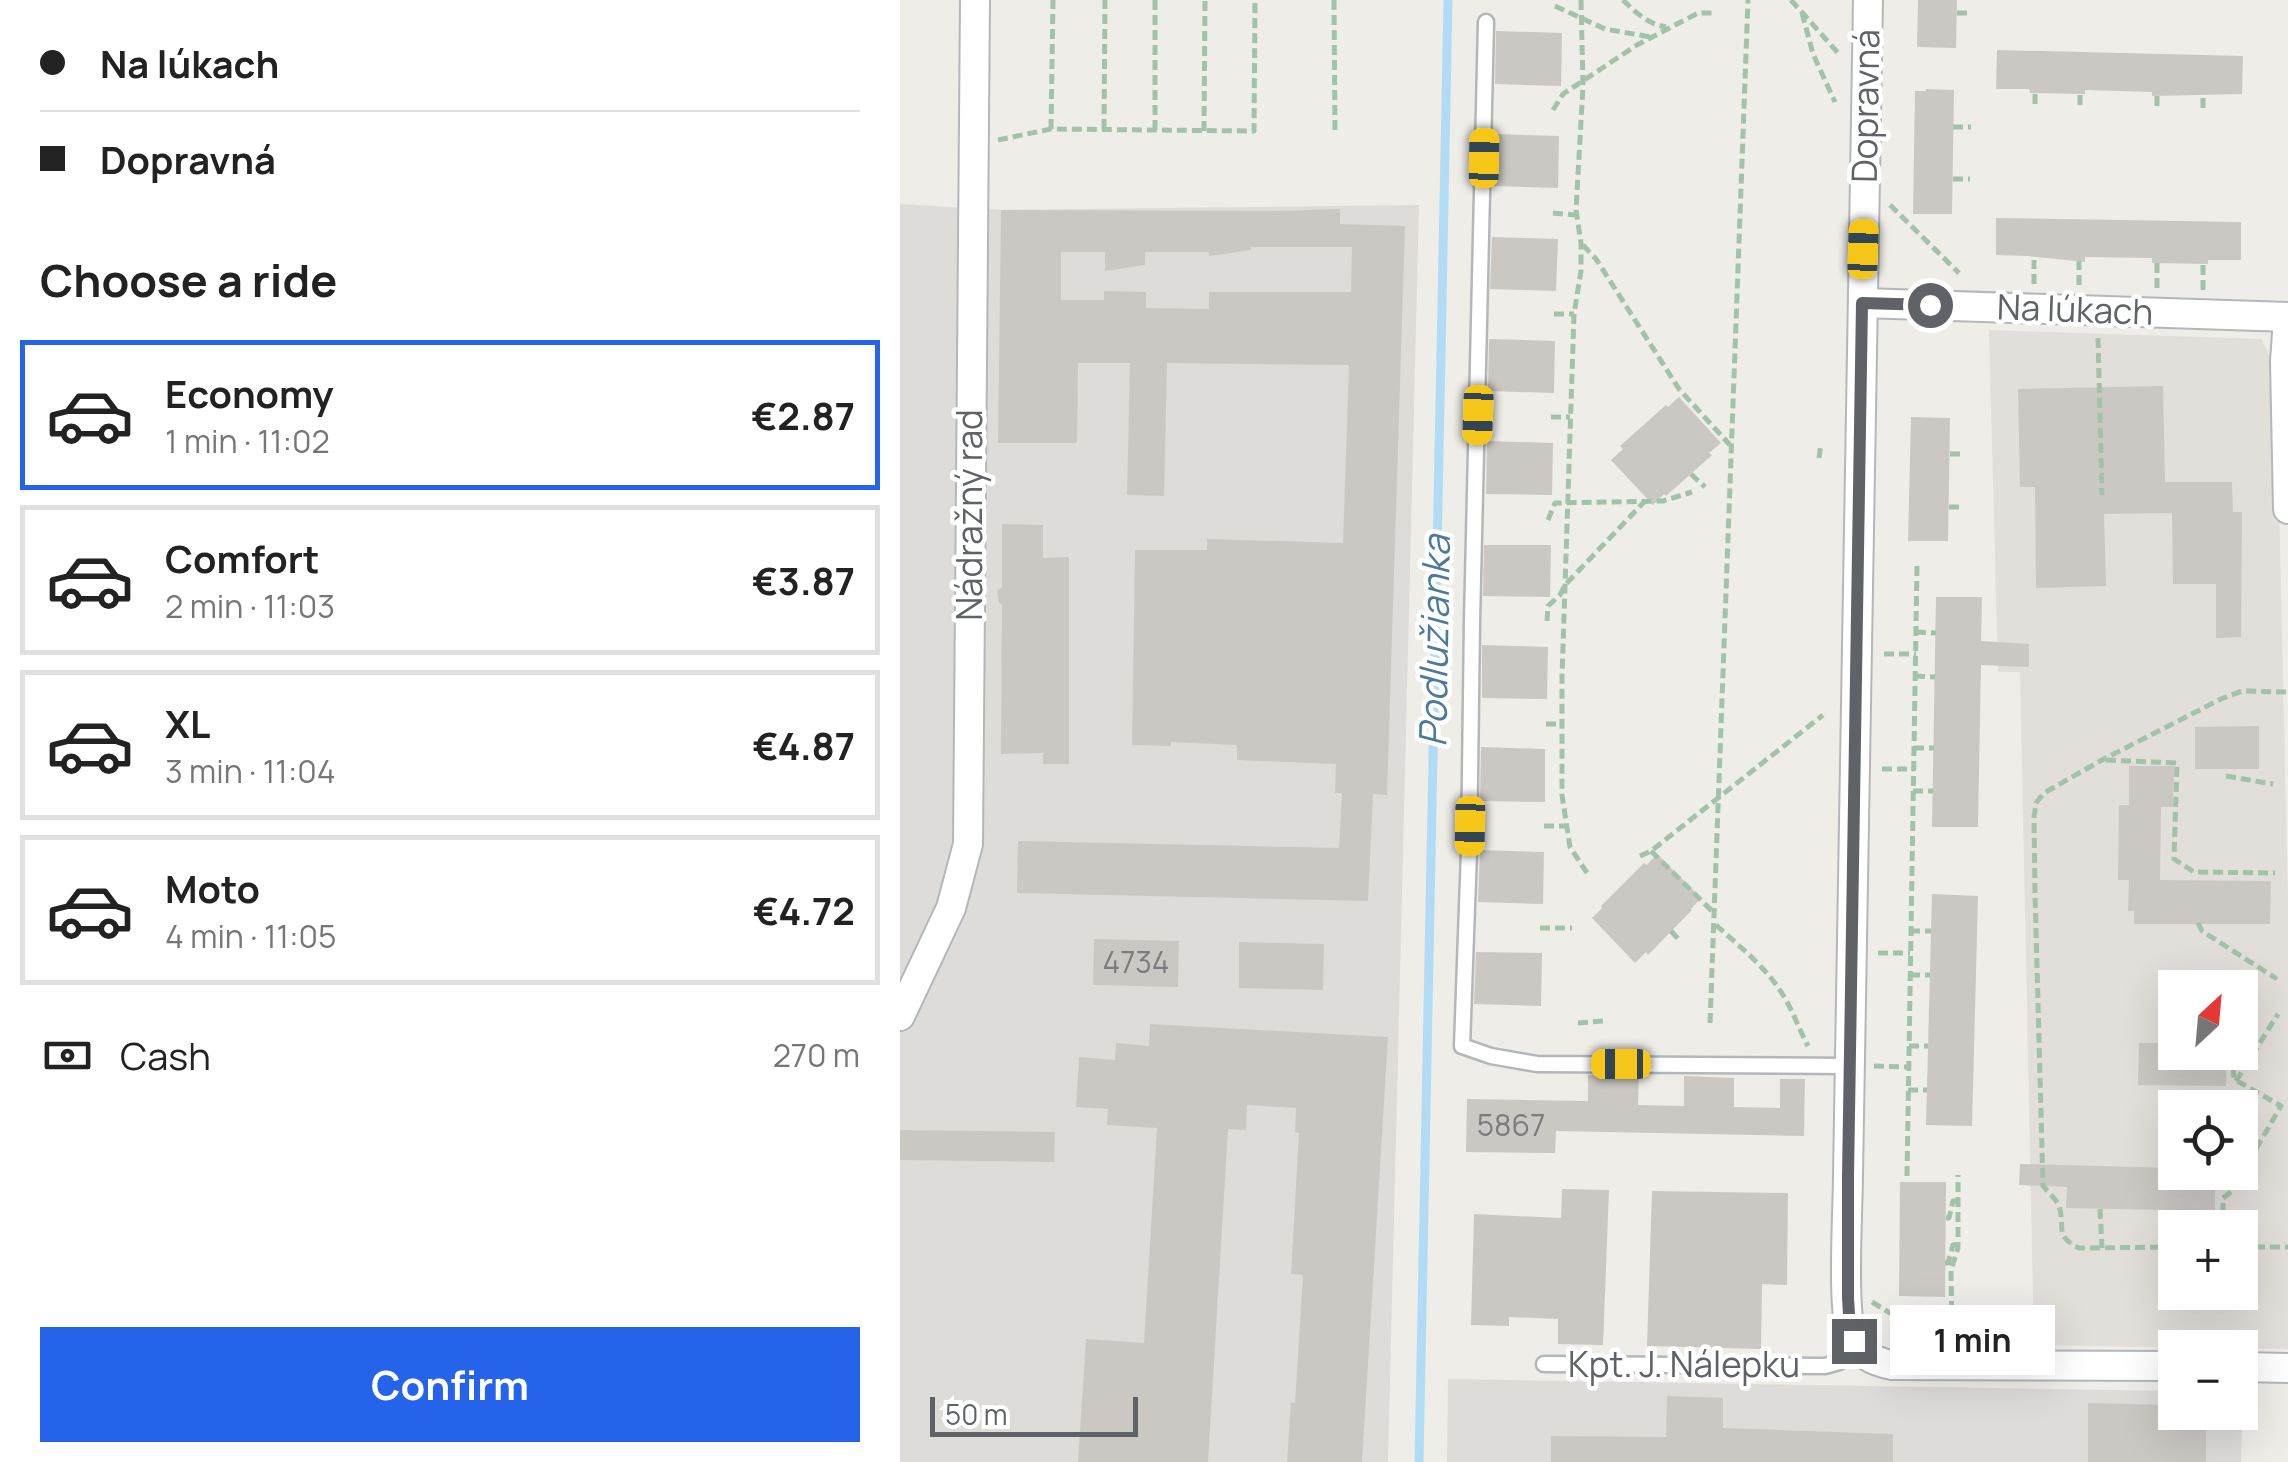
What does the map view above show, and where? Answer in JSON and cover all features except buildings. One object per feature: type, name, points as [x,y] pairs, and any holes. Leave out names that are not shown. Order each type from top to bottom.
[{"type":"street","name":"Nádražný rad","points":[[900,1016],[950,908],[968,844],[974,0]]},
{"type":"street","name":"Dopravná","points":[[1859,1350],[1850,1330],[1848,1298],[1868,0]]},
{"type":"street","name":"Na lúkach","points":[[1862,303],[2288,318]]},
{"type":"street","points":[[2288,318],[2288,509]]},
{"type":"street","points":[[1859,1350],[1876,1362],[1892,1365],[2158,1366]]},
{"type":"street","points":[[2258,1367],[2288,1368]]},
{"type":"lane","points":[[1486,22],[1462,1046],[1537,1064],[1851,1066]]},
{"type":"lane","name":"Kpt. J. Nálepku","points":[[1544,1364],[1825,1366],[1859,1350]]},
{"type":"path","points":[[1052,129],[1053,0]]},
{"type":"path","points":[[1104,129],[1105,0]]},
{"type":"path","points":[[1155,0],[1155,130]]},
{"type":"path","points":[[1204,131],[1205,0]]},
{"type":"path","points":[[996,141],[1052,129],[1254,131],[1255,0]]},
{"type":"path","points":[[1334,0],[1335,134]]},
{"type":"path","points":[[1565,0],[1555,6],[1605,29],[1651,37]]},
{"type":"path","points":[[1581,0],[1583,82],[1577,215],[1581,272],[1574,314],[1570,418],[1562,795],[1570,847],[1589,876]]},
{"type":"path","points":[[1623,0],[1642,18],[1668,27]]},
{"type":"path","points":[[1710,1023],[1748,0]]},
{"type":"path","points":[[1791,0],[1848,65]]},
{"type":"path","points":[[1553,110],[1563,94],[1651,37],[1698,12],[1715,13]]},
{"type":"path","points":[[1802,13],[1813,54],[1834,102]]},
{"type":"path","points":[[1957,13],[1972,13]]},
{"type":"path","points":[[2034,94],[2035,104]]},
{"type":"path","points":[[2080,94],[2080,105]]},
{"type":"path","points":[[2157,96],[2157,106]]},
{"type":"path","points":[[2203,108],[2204,96]]},
{"type":"path","points":[[1954,126],[1971,127]]},
{"type":"path","points":[[1952,179],[1970,180]]},
{"type":"path","points":[[1878,193],[1960,273]]},
{"type":"path","points":[[1554,213],[1577,215]]},
{"type":"path","points":[[1581,243],[1596,259],[1679,390],[1732,448]]},
{"type":"path","points":[[2034,260],[2034,272]]},
{"type":"path","points":[[2079,274],[2080,261]]},
{"type":"path","points":[[2157,263],[2157,275]]},
{"type":"path","points":[[2203,276],[2204,264]]},
{"type":"path","points":[[2098,310],[2102,496]]},
{"type":"path","points":[[1554,314],[1574,314]]},
{"type":"path","points":[[1551,417],[1570,418]]},
{"type":"path","points":[[1819,458],[1820,444]]},
{"type":"path","points":[[1950,454],[1965,454]]},
{"type":"path","points":[[1692,474],[1705,487]]},
{"type":"path","points":[[1548,520],[1554,504],[1663,501],[1692,492]]},
{"type":"path","points":[[1547,621],[1548,606],[1565,585],[1645,501]]},
{"type":"path","points":[[1949,507],[1964,507]]},
{"type":"path","points":[[1907,1176],[1917,566]]},
{"type":"path","points":[[1916,632],[1936,633]]},
{"type":"path","points":[[1915,676],[1935,676]]},
{"type":"path","points":[[2158,1247],[2079,1248],[2070,1244],[2061,1234],[2058,1204],[2043,1186],[2036,802],[2044,793],[2102,760],[2220,698],[2242,691],[2288,692]]},
{"type":"path","points":[[1640,856],[1823,715]]},
{"type":"path","points":[[1546,724],[1562,724]]},
{"type":"path","points":[[1914,748],[1934,748]]},
{"type":"path","points":[[2102,760],[2177,763],[2174,858],[2194,872],[2276,872]]},
{"type":"path","points":[[2226,776],[2273,784]]},
{"type":"path","points":[[1913,791],[1933,791]]},
{"type":"path","points":[[1544,826],[1566,826]]},
{"type":"path","points":[[1651,851],[1715,914]]},
{"type":"path","points":[[1715,923],[1769,974],[1819,1066]]},
{"type":"path","points":[[2198,923],[2202,931],[2277,979]]},
{"type":"path","points":[[1540,928],[1572,928]]},
{"type":"path","points":[[1910,931],[1931,931]]},
{"type":"path","points":[[1671,932],[1681,942]]},
{"type":"path","points":[[1910,975],[1930,975]]},
{"type":"path","points":[[2236,1081],[2278,1014]]},
{"type":"path","points":[[1578,1023],[1604,1021]]},
{"type":"path","points":[[1908,1046],[1928,1046]]},
{"type":"path","points":[[2223,1210],[2223,1198],[2231,1192],[2282,1106],[2236,1081],[2233,1070]]},
{"type":"path","points":[[1908,1090],[1927,1090]]},
{"type":"path","points":[[1952,1348],[1958,1175]]},
{"type":"path","points":[[1946,1218],[1953,1201],[1958,1200]]},
{"type":"path","points":[[2100,1209],[2102,1248]]},
{"type":"path","points":[[1945,1263],[1953,1245],[1958,1244]]},
{"type":"path","points":[[2258,1247],[2288,1247]]},
{"type":"path","points":[[1865,1298],[1930,1338]]},
{"type":"shaded area","points":[[900,204],[1001,210],[1419,205],[1388,1462],[900,1462]]},
{"type":"shaded area","points":[[1989,330],[2261,339],[2276,368],[2288,900],[2288,1349],[2258,1349],[2258,1330],[2158,1330],[2158,1347],[2034,1345],[2020,672],[1998,672]]},
{"type":"shaded area","points":[[1448,1379],[2158,1391],[2158,1430],[2242,1430],[2241,1462],[1447,1462]]},
{"type":"waterway","name":"Podlužianka","points":[[1419,1462],[1448,0]]},
{"type":"route","points":[[1854,1341],[1848,1298],[1848,1176],[1862,303],[1930,305]]}]
